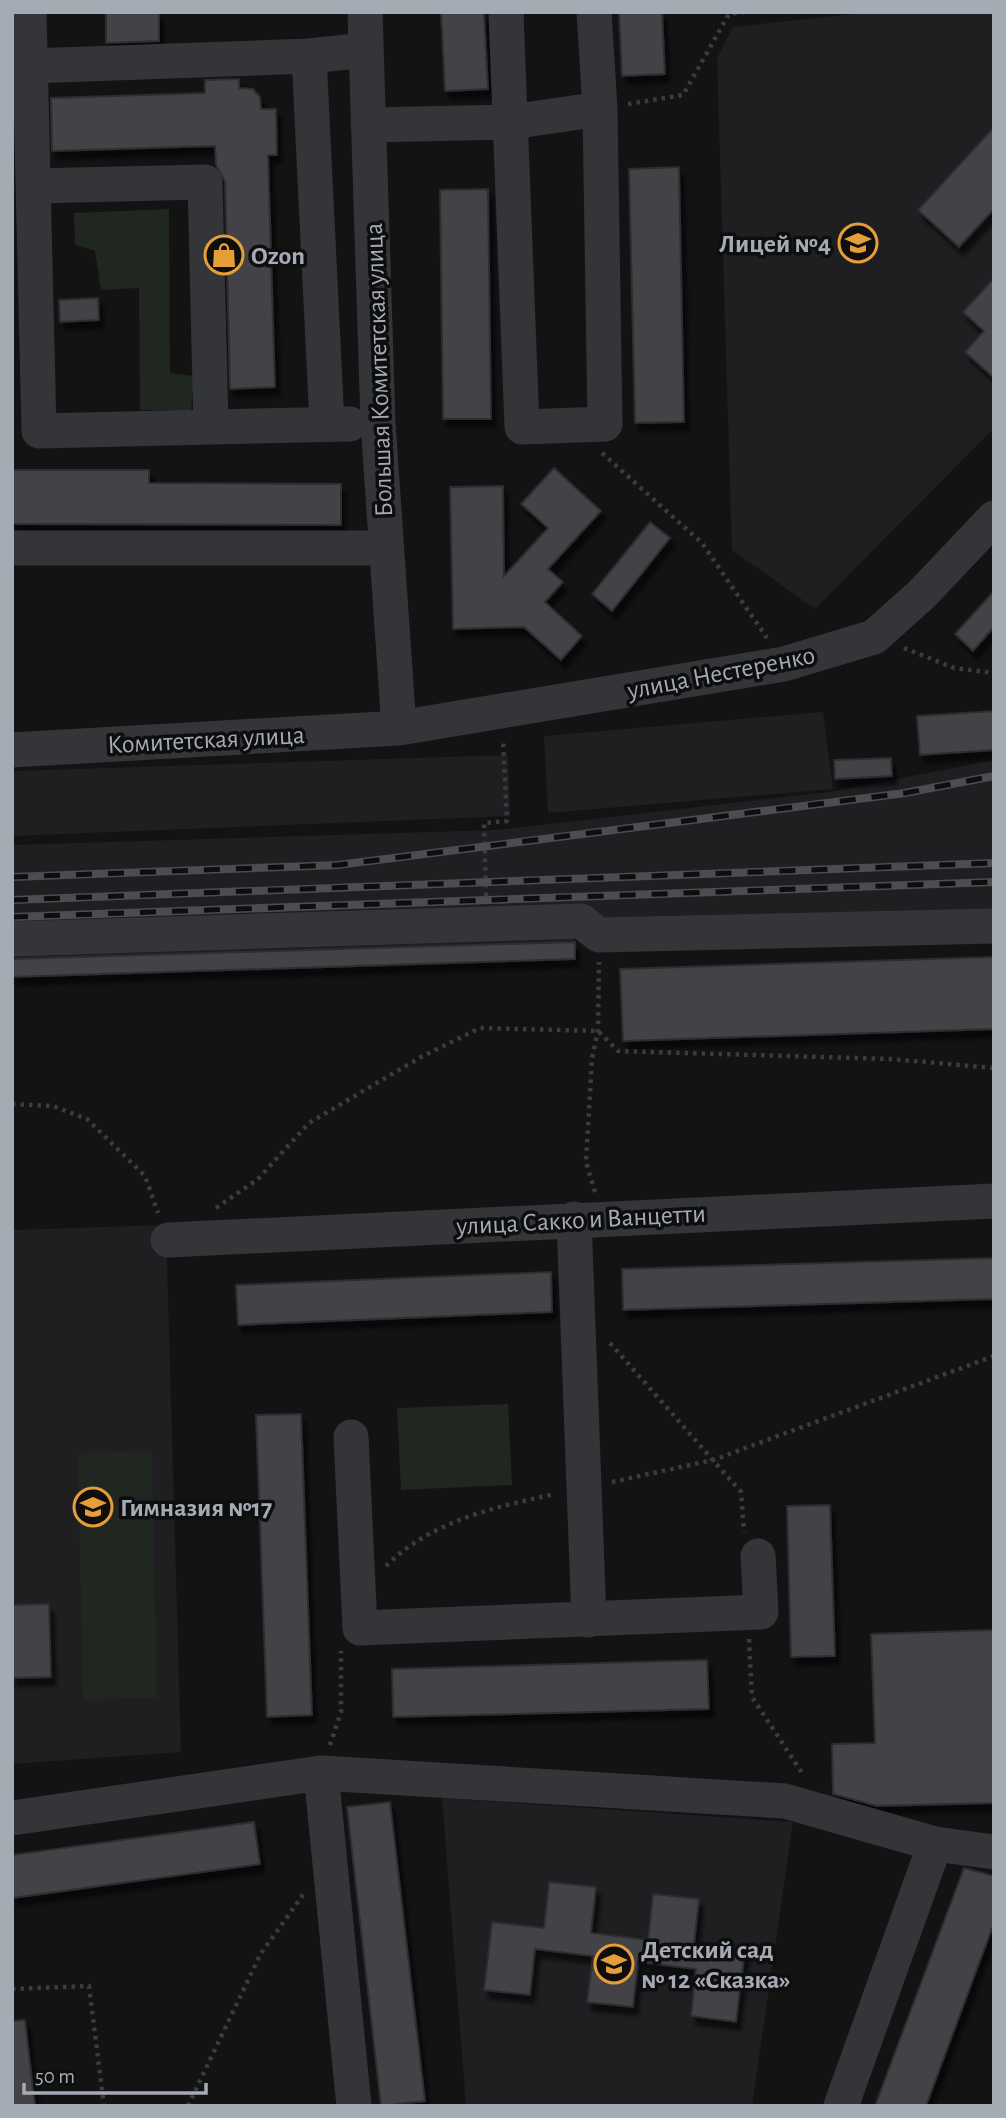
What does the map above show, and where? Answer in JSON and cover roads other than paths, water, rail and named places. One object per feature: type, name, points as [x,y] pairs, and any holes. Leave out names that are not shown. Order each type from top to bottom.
[{"type":"street","points":[[29,12],[39,431],[378,423]]},
{"type":"street","name":"Большая Комитетская улица","points":[[365,12],[378,423],[399,728]]},
{"type":"street","points":[[506,12],[522,427],[605,424],[600,109],[594,12]]},
{"type":"street","points":[[30,66],[309,56],[366,50]]},
{"type":"street","points":[[309,56],[327,424]]},
{"type":"street","points":[[368,125],[510,122],[600,109]]},
{"type":"street","points":[[33,187],[205,182],[211,427]]},
{"type":"street","name":"улица Нестеренко","points":[[399,728],[784,664],[874,637],[922,594],[994,517]]},
{"type":"street","points":[[12,548],[386,548]]},
{"type":"street","name":"Комитетская улица","points":[[12,750],[399,728]]},
{"type":"street","points":[[12,940],[581,921],[599,935],[994,926]]},
{"type":"street","name":"улица Сакко и Ванцетти","points":[[168,1240],[588,1218],[994,1201]]},
{"type":"street","points":[[588,1218],[589,1620]]},
{"type":"street","points":[[351,1437],[360,1628],[761,1612],[751,1551]]},
{"type":"street","points":[[321,1773],[354,2106]]},
{"type":"street","points":[[12,1818],[321,1773],[785,1801],[828,1811],[935,1844],[994,1852]]},
{"type":"street","points":[[841,2106],[935,1844]]},
{"type":"railway","points":[[12,877],[338,865],[905,793],[994,776]]},
{"type":"railway","points":[[12,900],[994,863]]},
{"type":"railway","points":[[12,917],[994,882]]},
{"type":"place","name":"Лицей №4","points":[[858,243]]},
{"type":"place","name":"Ozon","points":[[224,255]]},
{"type":"place","name":"Гимназия №17","points":[[93,1507]]},
{"type":"place","name":"Детский сад № 12 «Сказка»","points":[[614,1964]]}]
